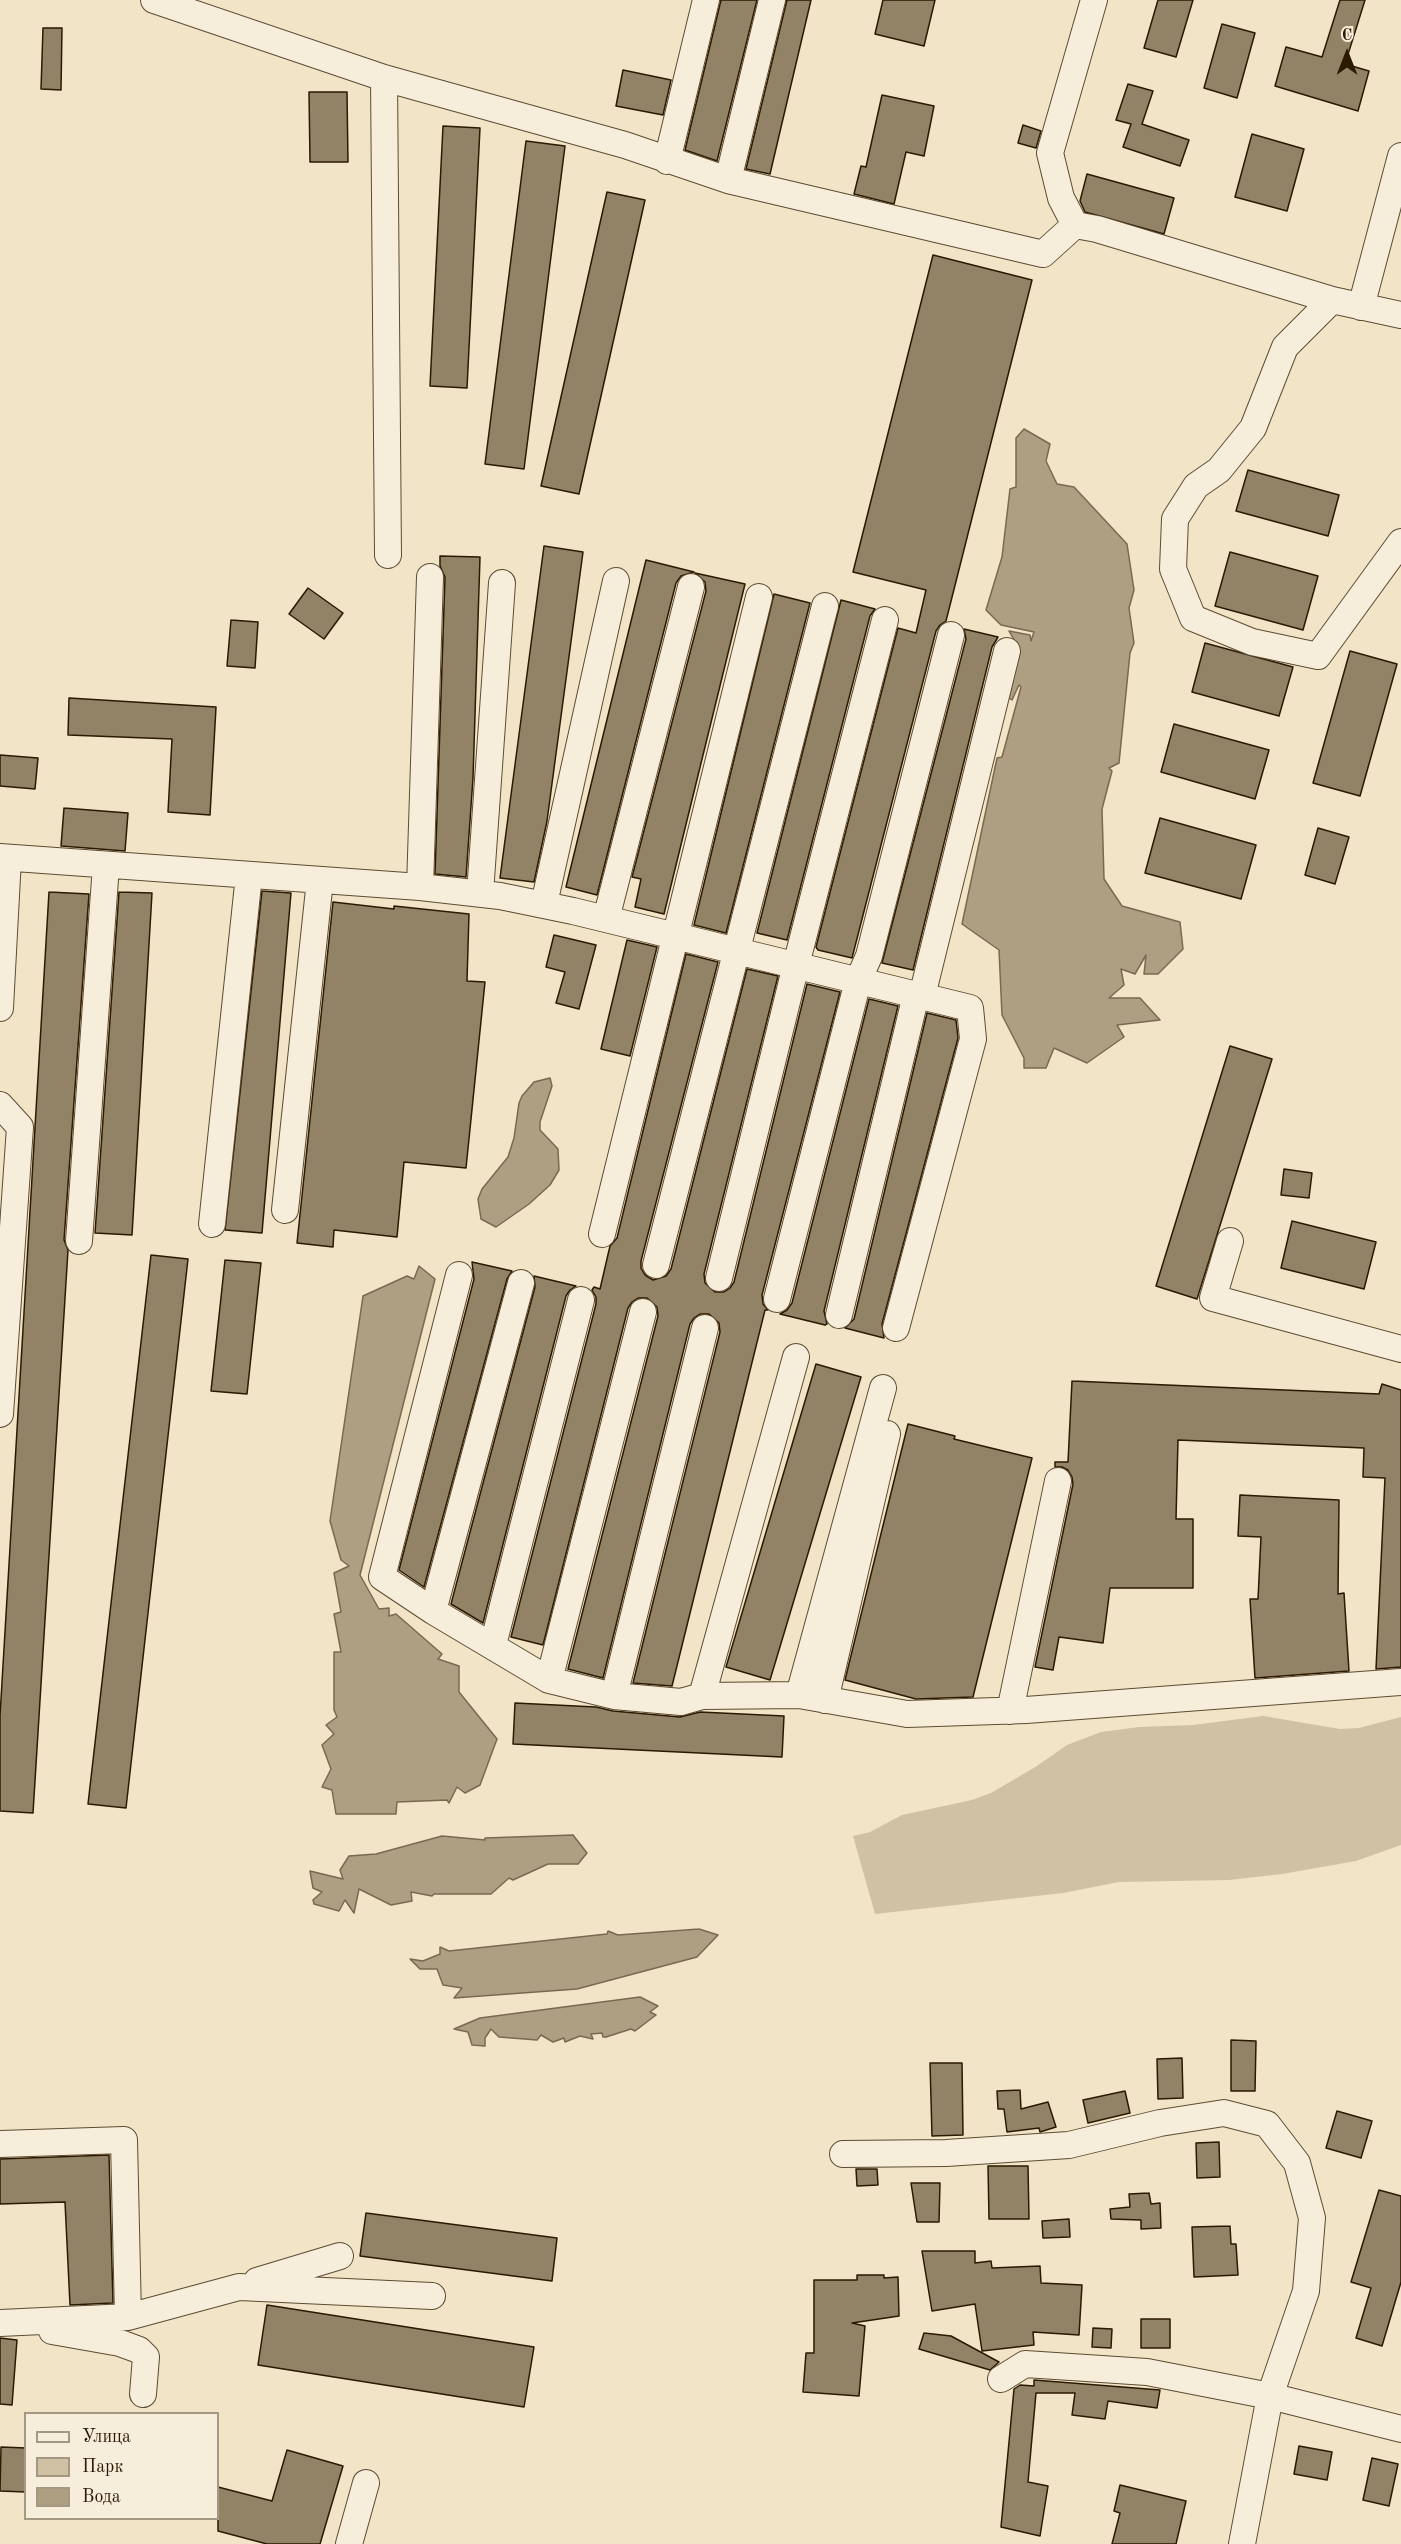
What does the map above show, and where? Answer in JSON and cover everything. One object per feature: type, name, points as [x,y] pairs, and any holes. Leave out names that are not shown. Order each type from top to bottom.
[{"type":"lane","points":[[154,0],[384,78],[626,145],[728,180],[1044,254],[1075,225]]},
{"type":"lane","points":[[667,160],[706,0]]},
{"type":"lane","points":[[728,180],[772,0]]},
{"type":"lane","points":[[1075,225],[1061,198],[1050,153],[1094,0]]},
{"type":"lane","points":[[384,78],[388,555]]},
{"type":"lane","points":[[1361,307],[1401,156]]},
{"type":"lane","points":[[1075,225],[1097,229],[1332,300],[1401,315]]},
{"type":"lane","points":[[1332,300],[1285,347],[1253,428],[1219,470],[1196,486],[1176,519],[1173,569],[1192,618],[1252,642],[1318,656],[1401,542]]},
{"type":"lane","points":[[420,887],[430,577]]},
{"type":"lane","points":[[544,904],[616,581]]},
{"type":"lane","points":[[480,893],[502,583]]},
{"type":"lane","points":[[606,919],[691,586]]},
{"type":"lane","points":[[602,1234],[759,597]]},
{"type":"lane","points":[[656,1265],[825,606]]},
{"type":"lane","points":[[719,1278],[796,965],[885,620]]},
{"type":"lane","points":[[777,1299],[858,981],[869,956],[951,635]]},
{"type":"lane","points":[[838,1315],[1007,651]]},
{"type":"lane","points":[[0,1008],[4,857],[480,893],[544,904],[970,1008],[973,1039],[896,1328]]},
{"type":"lane","points":[[79,1240],[106,865]]},
{"type":"lane","points":[[212,1224],[249,875]]},
{"type":"lane","points":[[285,1210],[320,880]]},
{"type":"lane","points":[[0,1105],[20,1127],[0,1414]]},
{"type":"lane","points":[[1230,1241],[1213,1298],[1401,1349]]},
{"type":"lane","points":[[459,1275],[382,1577],[433,1611],[549,1680],[614,1696],[681,1702],[702,1696],[799,1695],[907,1714],[1010,1711],[1401,1682]]},
{"type":"lane","points":[[433,1611],[521,1283]]},
{"type":"lane","points":[[493,1645],[581,1300]]},
{"type":"lane","points":[[549,1680],[643,1312]]},
{"type":"lane","points":[[614,1696],[705,1328]]},
{"type":"lane","points":[[702,1696],[796,1357]]},
{"type":"lane","points":[[799,1695],[883,1388]]},
{"type":"lane","points":[[825,1700],[889,1428]]},
{"type":"lane","points":[[1010,1711],[1058,1481]]},
{"type":"lane","points":[[843,2154],[946,2153],[1069,2145],[1160,2123],[1224,2113],[1267,2124],[1297,2163],[1312,2218],[1306,2291],[1270,2396],[1242,2544]]},
{"type":"lane","points":[[0,2144],[124,2139],[128,2317]]},
{"type":"lane","points":[[4,2323],[128,2317],[239,2287],[340,2256]]},
{"type":"lane","points":[[239,2287],[432,2296]]},
{"type":"lane","points":[[4,2323],[120,2343],[139,2350],[146,2356],[144,2394]]},
{"type":"lane","points":[[1001,2379],[1025,2364],[1147,2372],[1270,2396],[1401,2429]]},
{"type":"lane","points":[[349,2544],[366,2483]]},
{"type":"green space","points":[[1263,1716],[1340,1729],[1359,1728],[1401,1717],[1401,1845],[1356,1861],[1282,1874],[1229,1880],[1119,1882],[1063,1893],[875,1914],[853,1836],[870,1832],[902,1815],[972,1800],[991,1793],[1067,1745],[1101,1732],[1139,1727],[1193,1725]]},
{"type":"water","points":[[1024,429],[1050,444],[1046,461],[1057,484],[1074,487],[1127,544],[1134,590],[1129,608],[1134,643],[1130,653],[1119,763],[1109,768],[1112,771],[1102,809],[1104,879],[1122,906],[1180,922],[1183,949],[1158,974],[1144,974],[1146,955],[1135,974],[1121,969],[1124,985],[1109,998],[1140,998],[1160,1020],[1117,1025],[1124,1037],[1087,1063],[1054,1048],[1046,1068],[1024,1068],[1024,1058],[1002,1015],[999,950],[962,924],[997,758],[1002,757],[1021,687],[1019,685],[1012,700],[1006,696],[1017,645],[1009,631],[1030,635],[1031,641],[1034,632],[1001,625],[986,610],[1002,557],[1010,489],[1016,487],[1016,438]]},
{"type":"water","points":[[550,1078],[552,1086],[540,1122],[540,1130],[558,1149],[559,1170],[550,1185],[529,1204],[496,1227],[481,1219],[478,1199],[482,1189],[508,1157],[522,1096],[534,1082]]},
{"type":"water","points":[[419,1266],[435,1279],[360,1575],[379,1609],[389,1608],[389,1616],[396,1614],[442,1654],[438,1659],[459,1666],[459,1692],[497,1739],[480,1785],[465,1793],[457,1787],[449,1803],[447,1800],[397,1802],[396,1814],[336,1814],[332,1790],[322,1787],[331,1769],[322,1745],[334,1734],[326,1725],[337,1717],[334,1710],[334,1652],[341,1652],[334,1614],[341,1612],[334,1573],[349,1566],[341,1560],[330,1521],[363,1296],[407,1276],[414,1279]]},
{"type":"water","points":[[573,1835],[587,1853],[578,1864],[548,1864],[513,1880],[509,1878],[491,1894],[434,1894],[432,1896],[411,1892],[412,1901],[391,1905],[359,1889],[354,1913],[345,1900],[339,1911],[314,1904],[313,1900],[322,1892],[313,1888],[310,1871],[343,1879],[340,1870],[349,1856],[376,1854],[442,1836],[485,1840],[485,1838]]},
{"type":"water","points":[[699,1929],[718,1935],[697,1957],[577,1989],[454,1998],[462,1988],[443,1985],[437,1969],[420,1969],[410,1959],[423,1961],[440,1954],[440,1947],[449,1951],[607,1934],[608,1931],[618,1935]]},
{"type":"water","points":[[640,1997],[658,2006],[650,2012],[656,2015],[635,2031],[631,2029],[606,2037],[603,2037],[602,2033],[591,2034],[593,2039],[580,2036],[565,2042],[564,2038],[553,2042],[541,2035],[537,2040],[499,2037],[491,2029],[485,2038],[485,2046],[472,2045],[468,2032],[454,2029],[480,2018]]},
{"type":"building","points":[[721,0],[757,0],[717,161],[685,150]]},
{"type":"building","points":[[787,0],[811,0],[770,174],[746,169]]},
{"type":"building","points":[[883,0],[935,0],[924,46],[875,34]]},
{"type":"building","points":[[1158,0],[1193,0],[1176,57],[1144,48]]},
{"type":"building","points":[[1340,0],[1365,0],[1345,64],[1369,71],[1358,111],[1275,86],[1286,47],[1322,57]]},
{"type":"building","points":[[1222,24],[1255,33],[1237,98],[1204,88]]},
{"type":"building","points":[[43,28],[62,28],[61,90],[41,89]]},
{"type":"building","points":[[623,70],[671,80],[663,115],[616,106]]},
{"type":"building","points":[[1128,84],[1153,91],[1142,124],[1189,140],[1180,166],[1123,147],[1131,124],[1116,120]]},
{"type":"building","points":[[309,92],[347,92],[348,162],[310,162]]},
{"type":"building","points":[[882,95],[934,106],[924,156],[906,152],[894,204],[854,194],[861,166],[866,167]]},
{"type":"building","points":[[1023,125],[1041,131],[1036,148],[1018,143]]},
{"type":"building","points":[[443,126],[480,128],[467,388],[430,386]]},
{"type":"building","points":[[1252,134],[1304,149],[1287,211],[1235,197]]},
{"type":"building","points":[[526,141],[565,146],[524,469],[485,464]]},
{"type":"building","points":[[1087,174],[1174,198],[1164,234],[1085,212],[1080,201]]},
{"type":"building","points":[[607,192],[645,200],[579,494],[541,486]]},
{"type":"building","points":[[933,255],[1032,280],[946,621],[936,631],[852,958],[818,950],[816,947],[898,628],[916,633],[926,590],[853,572]]},
{"type":"building","points":[[1248,470],[1339,495],[1328,536],[1236,511]]},
{"type":"building","points":[[544,546],[583,552],[547,821],[534,882],[500,878]]},
{"type":"building","points":[[1230,552],[1318,576],[1303,630],[1215,606]]},
{"type":"building","points":[[440,556],[480,557],[473,778],[466,877],[435,874],[445,577],[440,566]]},
{"type":"building","points":[[646,560],[694,572],[681,576],[676,583],[597,895],[566,887]]},
{"type":"building","points":[[695,573],[745,584],[664,914],[635,907],[641,879],[632,877],[706,591],[705,582]]},
{"type":"building","points":[[308,588],[343,613],[324,639],[289,614]]},
{"type":"building","points":[[774,594],[810,603],[726,933],[694,925]]},
{"type":"building","points":[[841,600],[875,609],[870,616],[787,940],[757,933]]},
{"type":"building","points":[[231,620],[258,622],[255,668],[227,666]]},
{"type":"building","points":[[964,629],[998,637],[992,647],[913,970],[882,963],[966,639]]},
{"type":"building","points":[[1205,643],[1293,667],[1279,716],[1192,692]]},
{"type":"building","points":[[1350,651],[1397,664],[1360,796],[1313,783]]},
{"type":"building","points":[[69,698],[216,707],[210,815],[168,812],[172,739],[68,735]]},
{"type":"building","points":[[1174,724],[1269,750],[1255,799],[1161,772]]},
{"type":"building","points":[[0,755],[38,758],[35,789],[0,786]]},
{"type":"building","points":[[64,808],[128,813],[125,851],[61,846]]},
{"type":"building","points":[[1160,818],[1256,845],[1241,899],[1145,873]]},
{"type":"building","points":[[1318,828],[1349,837],[1335,884],[1305,875]]},
{"type":"building","points":[[262,891],[291,893],[262,1233],[225,1230]]},
{"type":"building","points":[[49,892],[89,894],[64,1240],[68,1250],[33,1813],[0,1811],[0,1716]]},
{"type":"building","points":[[119,892],[152,893],[132,1235],[95,1233]]},
{"type":"building","points":[[333,902],[469,914],[467,981],[485,982],[466,1168],[404,1162],[397,1237],[334,1230],[333,1247],[297,1243]]},
{"type":"building","points":[[554,935],[596,945],[579,1009],[556,1003],[565,972],[546,967]]},
{"type":"building","points":[[627,940],[657,947],[630,1056],[601,1049]]},
{"type":"building","points":[[686,954],[718,962],[641,1261],[641,1268],[645,1275],[653,1280],[666,1276],[671,1269],[747,969],[778,976],[704,1274],[705,1283],[715,1292],[724,1292],[734,1282],[807,984],[840,992],[762,1295],[763,1304],[768,1310],[765,1310],[672,1686],[633,1683],[720,1332],[719,1323],[709,1314],[700,1314],[690,1324],[603,1678],[568,1669],[658,1316],[657,1307],[647,1298],[638,1298],[628,1308],[543,1645],[511,1637],[596,1304],[596,1297],[592,1290],[594,1287],[600,1289],[610,1246],[617,1238]]},
{"type":"building","points":[[869,999],[898,1006],[824,1311],[827,1324],[825,1325],[780,1314],[792,1303]]},
{"type":"building","points":[[927,1013],[956,1020],[958,1038],[882,1324],[884,1338],[845,1328],[854,1319]]},
{"type":"building","points":[[1230,1046],[1272,1059],[1197,1299],[1156,1286]]},
{"type":"building","points":[[1284,1169],[1312,1173],[1309,1198],[1281,1195]]},
{"type":"building","points":[[1292,1221],[1376,1242],[1364,1289],[1281,1268]]},
{"type":"building","points":[[151,1255],[188,1259],[126,1808],[88,1804]]},
{"type":"building","points":[[225,1260],[261,1263],[247,1394],[211,1391]]},
{"type":"building","points":[[472,1262],[512,1271],[507,1279],[424,1587],[399,1570],[474,1279]]},
{"type":"building","points":[[534,1276],[576,1286],[566,1296],[483,1623],[451,1604],[535,1287]]},
{"type":"building","points":[[816,1364],[861,1377],[770,1680],[726,1667]]},
{"type":"building","points":[[1072,1381],[1379,1394],[1382,1384],[1401,1390],[1401,1667],[1376,1669],[1385,1478],[1363,1477],[1364,1448],[1178,1440],[1176,1519],[1193,1519],[1193,1588],[1110,1588],[1103,1643],[1059,1637],[1053,1670],[1035,1667],[1073,1484],[1068,1470],[1055,1467],[1055,1462],[1068,1462]]},
{"type":"building","points":[[908,1424],[955,1436],[954,1439],[1032,1458],[973,1697],[916,1699],[845,1680]]},
{"type":"building","points":[[1240,1495],[1339,1500],[1338,1594],[1344,1593],[1349,1671],[1255,1678],[1250,1599],[1258,1599],[1261,1537],[1238,1536]]},
{"type":"building","points":[[515,1703],[596,1707],[613,1711],[680,1717],[700,1712],[784,1716],[782,1757],[513,1744]]},
{"type":"building","points":[[1231,2040],[1256,2041],[1255,2091],[1231,2091]]},
{"type":"building","points":[[1182,2058],[1183,2098],[1158,2099],[1157,2059]]},
{"type":"building","points":[[930,2063],[962,2063],[963,2135],[932,2136]]},
{"type":"building","points":[[1020,2090],[1021,2109],[1048,2102],[1056,2127],[1040,2132],[1039,2128],[1007,2132],[1004,2109],[998,2109],[997,2091]]},
{"type":"building","points":[[1125,2091],[1130,2113],[1088,2123],[1083,2100]]},
{"type":"building","points":[[1337,2111],[1372,2121],[1361,2158],[1326,2148]]},
{"type":"building","points":[[1219,2142],[1220,2177],[1197,2178],[1196,2143]]},
{"type":"building","points":[[109,2155],[113,2303],[70,2305],[65,2202],[0,2204],[0,2159]]},
{"type":"building","points":[[988,2166],[1028,2166],[1029,2219],[989,2219]]},
{"type":"building","points":[[856,2169],[877,2169],[878,2185],[857,2186]]},
{"type":"building","points":[[911,2183],[940,2183],[939,2222],[917,2222]]},
{"type":"building","points":[[1379,2190],[1401,2196],[1401,2282],[1382,2346],[1356,2338],[1371,2288],[1351,2282]]},
{"type":"building","points":[[1149,2193],[1151,2204],[1160,2203],[1161,2228],[1141,2229],[1141,2220],[1111,2219],[1110,2209],[1130,2207],[1129,2194]]},
{"type":"building","points":[[366,2213],[557,2238],[552,2281],[360,2256]]},
{"type":"building","points":[[1069,2219],[1070,2237],[1043,2238],[1042,2221]]},
{"type":"building","points":[[1230,2226],[1231,2244],[1236,2244],[1238,2275],[1194,2277],[1192,2227]]},
{"type":"building","points":[[922,2251],[975,2251],[975,2263],[991,2261],[992,2268],[1040,2266],[1041,2283],[1082,2285],[1079,2335],[1033,2332],[1034,2345],[982,2351],[975,2304],[932,2311]]},
{"type":"building","points":[[857,2275],[898,2277],[899,2316],[852,2323],[865,2326],[859,2396],[803,2392],[806,2353],[814,2353],[814,2280],[857,2280]]},
{"type":"building","points":[[267,2305],[534,2347],[524,2407],[258,2365]]},
{"type":"building","points":[[1141,2319],[1170,2319],[1170,2348],[1141,2348]]},
{"type":"building","points":[[1093,2328],[1112,2329],[1111,2348],[1092,2347]]},
{"type":"building","points":[[924,2333],[951,2336],[999,2362],[990,2370],[919,2349]]},
{"type":"building","points":[[0,2338],[17,2340],[12,2405],[0,2404]]},
{"type":"building","points":[[1034,2380],[1160,2390],[1157,2408],[1108,2401],[1105,2419],[1072,2415],[1075,2393],[1036,2393],[1028,2482],[1048,2486],[1040,2536],[1001,2527],[1014,2389],[1020,2385],[1034,2386]]},
{"type":"building","points":[[1299,2446],[1332,2452],[1327,2480],[1294,2474]]},
{"type":"building","points":[[1,2447],[24,2448],[24,2492],[0,2491]]},
{"type":"building","points":[[287,2450],[343,2466],[320,2544],[267,2544],[218,2531],[219,2487],[272,2501]]},
{"type":"building","points":[[1372,2458],[1398,2464],[1389,2506],[1363,2500]]},
{"type":"building","points":[[1120,2485],[1186,2501],[1176,2544],[1112,2544],[1120,2513],[1114,2511]]}]
